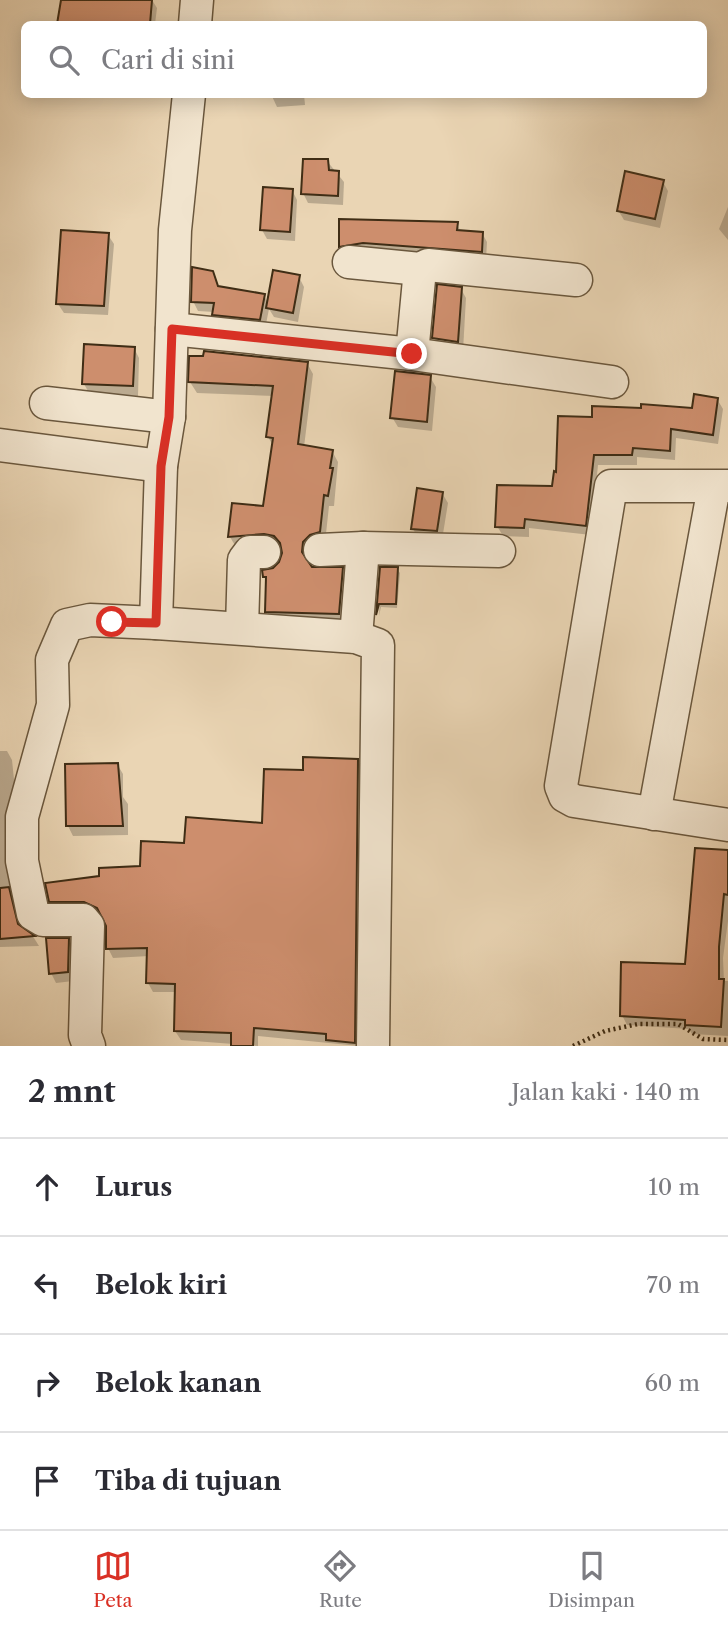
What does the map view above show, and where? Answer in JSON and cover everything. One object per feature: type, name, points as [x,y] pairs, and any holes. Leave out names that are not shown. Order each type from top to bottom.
[{"type":"street","points":[[195,21],[197,0]]},
{"type":"street","points":[[156,623],[161,466],[169,417],[175,230],[189,98]]},
{"type":"street","points":[[349,262],[420,269],[428,265],[576,280]]},
{"type":"street","points":[[412,354],[420,269]]},
{"type":"street","points":[[172,329],[412,354],[612,382]]},
{"type":"street","points":[[46,403],[169,417]]},
{"type":"street","points":[[0,445],[161,466]]},
{"type":"street","points":[[654,814],[721,486],[611,486],[562,786],[565,796],[574,801],[654,814],[728,825]]},
{"type":"street","points":[[356,637],[363,548]]},
{"type":"street","points":[[320,550],[363,548],[499,551]]},
{"type":"street","points":[[242,628],[244,560],[250,552],[264,552]]},
{"type":"street","points":[[89,1046],[85,1035],[88,926],[83,920],[43,920],[33,915],[22,861],[22,817],[53,705],[52,660],[67,625],[90,620],[356,637],[368,639],[378,645],[373,1046]]},
{"type":"path","points":[[573,1046],[605,1031],[638,1024],[678,1024],[704,1039],[728,1040]]},
{"type":"building","points":[[61,0],[152,0],[150,21],[58,21]]},
{"type":"building","points":[[303,159],[328,159],[329,170],[339,171],[338,196],[301,194]]},
{"type":"building","points":[[625,171],[664,180],[655,219],[617,211]]},
{"type":"building","points":[[263,187],[293,189],[290,232],[260,230]]},
{"type":"building","points":[[339,219],[458,222],[457,230],[483,232],[482,252],[363,243],[339,247]]},
{"type":"building","points":[[61,230],[109,233],[104,306],[56,304]]},
{"type":"building","points":[[192,267],[213,271],[218,286],[265,294],[260,320],[212,315],[214,303],[191,302]]},
{"type":"building","points":[[273,270],[300,275],[293,313],[266,308]]},
{"type":"building","points":[[437,284],[462,287],[458,342],[432,338]]},
{"type":"building","points":[[84,344],[135,347],[133,386],[82,384]]},
{"type":"building","points":[[204,351],[308,362],[298,444],[333,450],[330,468],[333,468],[328,496],[324,495],[320,532],[310,535],[303,542],[302,552],[312,567],[343,567],[339,614],[265,612],[266,577],[263,577],[262,570],[273,568],[279,562],[282,553],[280,543],[274,536],[264,534],[228,537],[232,503],[263,506],[273,438],[266,437],[273,386],[188,382],[189,356],[203,356]]},
{"type":"building","points":[[395,371],[431,375],[427,422],[390,418]]},
{"type":"building","points":[[694,394],[718,398],[713,435],[671,429],[670,451],[633,448],[632,455],[594,455],[586,526],[525,519],[524,528],[495,527],[497,485],[552,486],[554,471],[556,472],[558,416],[592,417],[592,406],[641,408],[641,404],[692,408]]},
{"type":"building","points":[[417,488],[443,492],[437,531],[411,529]]},
{"type":"building","points":[[380,567],[398,567],[396,604],[379,604],[376,615]]},
{"type":"building","points":[[303,757],[358,759],[355,1043],[326,1040],[326,1034],[254,1028],[253,1046],[231,1046],[231,1033],[174,1031],[175,984],[146,983],[147,948],[106,949],[106,926],[97,908],[84,902],[49,902],[45,883],[99,876],[99,868],[140,866],[141,841],[184,843],[186,817],[262,823],[264,769],[303,770]]},
{"type":"building","points":[[118,763],[123,826],[66,826],[65,764]]},
{"type":"building","points":[[695,848],[728,850],[728,895],[724,894],[719,947],[719,979],[724,979],[721,1027],[685,1025],[685,1020],[620,1016],[621,962],[685,964]]},
{"type":"building","points":[[9,887],[18,924],[35,936],[0,939],[0,888]]},
{"type":"building","points":[[46,938],[69,938],[68,972],[49,974]]},
{"type":"route","points":[[112,622],[156,623],[161,466],[169,417],[172,329],[412,354]]}]
